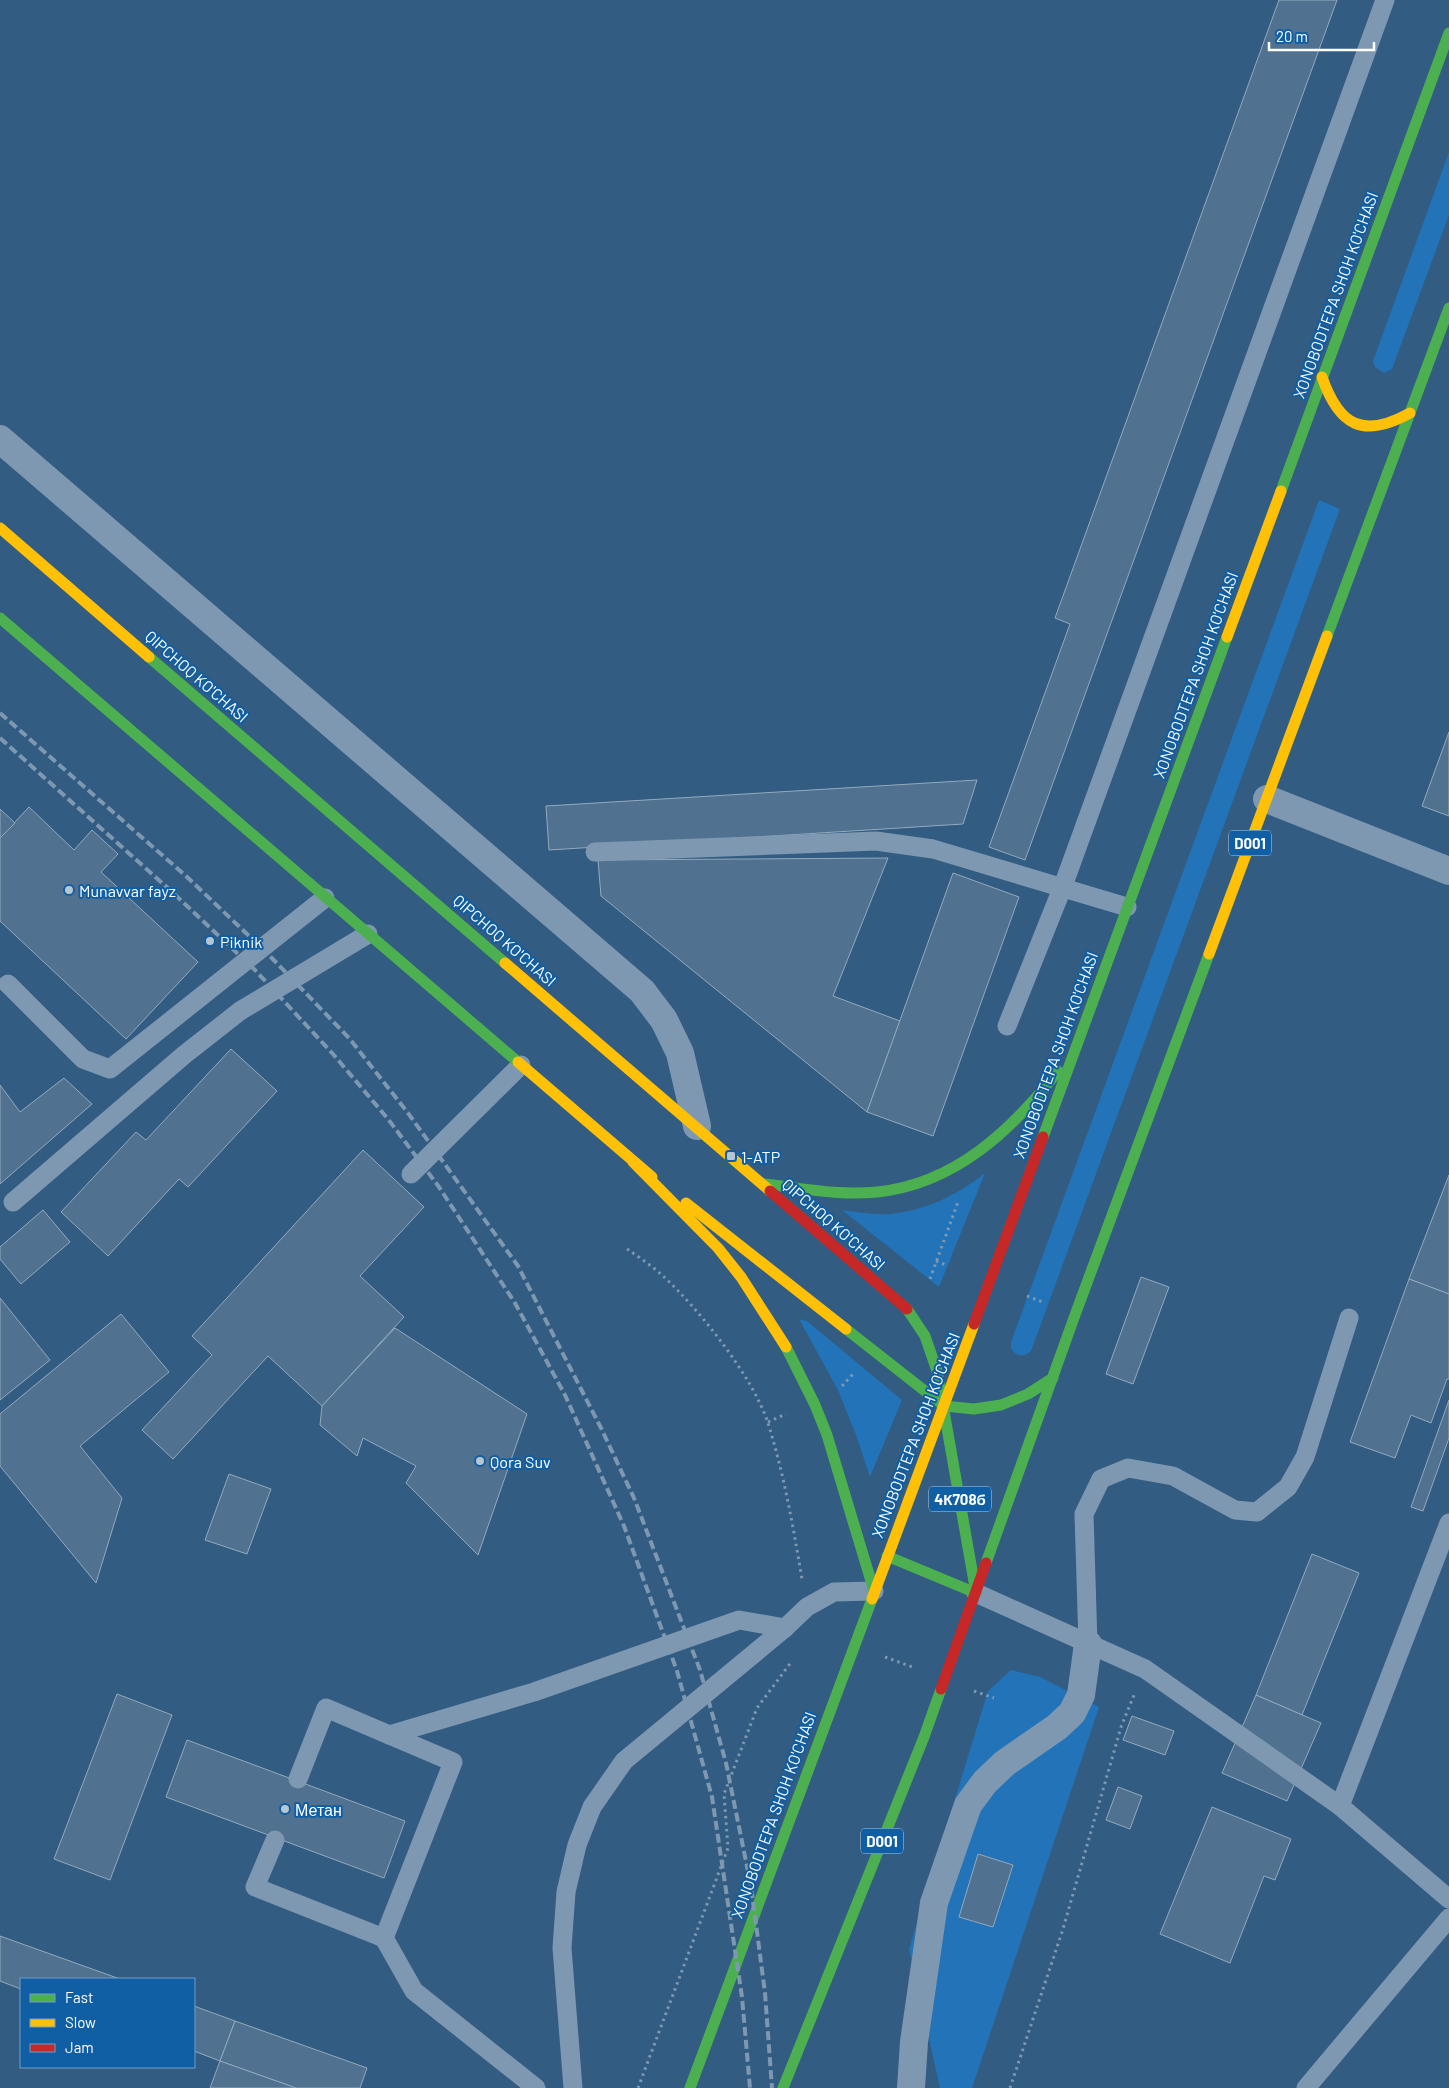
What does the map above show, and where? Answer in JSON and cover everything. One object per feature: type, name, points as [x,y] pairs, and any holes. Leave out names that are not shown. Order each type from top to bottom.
[{"type":"main road","name":"XONOBODTEPA SHOH KO'CHASI","points":[[690,2088],[944,1406],[1449,33]]},
{"type":"main road","name":"D001","points":[[783,2088],[924,1737],[1075,1315],[1449,308]]},
{"type":"main road","points":[[1322,377],[1326,392],[1334,405],[1344,416],[1357,425],[1384,427],[1410,413]]},
{"type":"main road","name":"QIPCHOQ KO'CHASI","points":[[0,528],[697,1126],[906,1308],[925,1336],[932,1353],[944,1406],[976,1593]]},
{"type":"main road","points":[[0,618],[633,1162],[805,1295],[944,1406],[961,1410],[978,1410],[1000,1406],[1022,1398],[1053,1378]]},
{"type":"main road","points":[[764,1184],[839,1191],[877,1192],[910,1186],[952,1170],[979,1154],[1018,1119],[1043,1092],[1076,1048]]},
{"type":"main road","points":[[633,1162],[718,1248],[762,1307],[782,1339],[815,1405],[827,1435],[874,1591]]},
{"type":"main road","points":[[887,1556],[976,1593]]},
{"type":"street","points":[[0,439],[642,991],[664,1020],[680,1054],[697,1126]]},
{"type":"street","points":[[1267,799],[1449,871]]},
{"type":"street","points":[[911,2088],[914,2042],[934,1903],[968,1805],[985,1782],[1005,1763],[1057,1728],[1072,1713],[1082,1695],[1088,1644]]},
{"type":"lane","points":[[1007,1026],[1063,886],[1385,0]]},
{"type":"lane","points":[[1430,360],[1449,350]]},
{"type":"lane","points":[[595,852],[876,841],[933,849],[1063,886],[1127,907]]},
{"type":"lane","points":[[8,984],[83,1059],[110,1069],[325,898]]},
{"type":"lane","points":[[13,1202],[184,1055],[240,1010],[368,934]]},
{"type":"lane","points":[[411,1174],[520,1065]]},
{"type":"lane","points":[[1088,1644],[1084,1514],[1101,1479],[1128,1468],[1173,1476],[1235,1510],[1257,1512],[1288,1487],[1305,1457],[1349,1318]]},
{"type":"lane","points":[[1340,1806],[1449,1523]]},
{"type":"lane","points":[[573,2088],[562,1948],[566,1892],[577,1845],[592,1807],[624,1762],[785,1628],[806,1607],[834,1592],[874,1591]]},
{"type":"lane","points":[[976,1593],[1145,1669],[1340,1806],[1449,1899]]},
{"type":"lane","points":[[389,1735],[534,1692],[739,1620],[785,1628]]},
{"type":"lane","points":[[298,1779],[326,1708],[453,1762],[384,1938]]},
{"type":"lane","points":[[275,1840],[256,1887],[384,1938],[414,1992],[536,2088]]},
{"type":"lane","points":[[1306,2088],[1449,1918]]},
{"type":"path","points":[[930,1279],[959,1199]]},
{"type":"path","points":[[627,1249],[663,1275],[697,1311],[728,1350],[750,1386],[768,1422],[788,1497],[806,1607]]},
{"type":"path","points":[[936,1261],[948,1266]]},
{"type":"path","points":[[1027,1296],[1048,1304]]},
{"type":"path","points":[[838,1390],[855,1372]]},
{"type":"path","points":[[768,1422],[794,1411]]},
{"type":"path","points":[[854,1645],[994,1698]]},
{"type":"path","points":[[638,2088],[728,1848],[724,1794],[757,1708],[794,1658]]},
{"type":"path","points":[[1010,2088],[1063,1930],[1121,1727],[1145,1669]]},
{"type":"shaded area","points":[[1449,152],[1449,215],[1392,369],[1384,373],[1375,367],[1373,361]]},
{"type":"shaded area","points":[[1319,500],[1340,509],[1031,1351],[1024,1355],[1018,1355],[1011,1349],[1011,1342]]},
{"type":"shaded area","points":[[985,1173],[939,1287],[842,1210],[889,1214],[928,1206],[952,1195]]},
{"type":"shaded area","points":[[799,1319],[807,1321],[902,1400],[870,1477],[838,1390]]},
{"type":"shaded area","points":[[1011,1670],[1040,1677],[1099,1707],[972,2088],[940,2088],[909,1949],[988,1691]]},
{"type":"building","points":[[1279,0],[1337,0],[1025,860],[989,847],[1070,624],[1055,618]]},
{"type":"building","points":[[1449,732],[1449,816],[1422,806]]},
{"type":"building","points":[[977,780],[963,824],[549,850],[546,806]]},
{"type":"building","points":[[29,807],[74,850],[92,830],[118,854],[101,872],[198,962],[126,1039],[0,921],[0,838]]},
{"type":"building","points":[[0,809],[15,823],[0,838]]},
{"type":"building","points":[[888,858],[833,996],[900,1021],[867,1112],[601,896],[598,860]]},
{"type":"building","points":[[953,873],[1019,897],[933,1136],[867,1112]]},
{"type":"building","points":[[231,1049],[277,1091],[188,1187],[179,1179],[108,1256],[61,1212],[136,1132],[146,1140]]},
{"type":"building","points":[[64,1078],[92,1104],[0,1184],[0,1085],[20,1112]]},
{"type":"building","points":[[363,1150],[424,1207],[360,1276],[404,1317],[322,1406],[268,1356],[173,1459],[142,1430],[212,1355],[192,1336]]},
{"type":"building","points":[[1449,1175],[1449,1294],[1409,1279]]},
{"type":"building","points":[[43,1210],[70,1242],[21,1284],[0,1259],[0,1247]]},
{"type":"building","points":[[1141,1277],[1169,1287],[1133,1384],[1106,1374]]},
{"type":"building","points":[[1409,1279],[1449,1294],[1449,1379],[1447,1379],[1431,1423],[1411,1415],[1395,1458],[1350,1442]]},
{"type":"building","points":[[0,1298],[50,1360],[0,1400]]},
{"type":"building","points":[[121,1314],[169,1372],[80,1446],[122,1498],[96,1583],[0,1466],[0,1414]]},
{"type":"building","points":[[395,1328],[527,1414],[478,1555],[406,1483],[416,1466],[363,1438],[357,1456],[320,1425],[322,1406]]},
{"type":"building","points":[[1449,1400],[1449,1438],[1423,1511],[1411,1507]]},
{"type":"building","points":[[229,1474],[271,1489],[247,1554],[205,1540]]},
{"type":"building","points":[[1312,1554],[1359,1573],[1302,1715],[1256,1695]]},
{"type":"building","points":[[117,1694],[172,1715],[110,1880],[54,1859]]},
{"type":"building","points":[[1256,1695],[1321,1723],[1287,1801],[1222,1773]]},
{"type":"building","points":[[1132,1716],[1174,1731],[1165,1755],[1123,1740]]},
{"type":"building","name":"Метан","points":[[187,1740],[405,1821],[384,1878],[166,1797]]},
{"type":"building","points":[[1118,1787],[1142,1796],[1130,1829],[1106,1820]]},
{"type":"building","points":[[1212,1807],[1291,1839],[1275,1880],[1264,1876],[1230,1963],[1160,1934]]},
{"type":"building","points":[[978,1854],[1013,1865],[993,1927],[959,1917]]},
{"type":"building","points":[[0,1936],[117,1978],[20,1978],[20,1989],[0,1981]]},
{"type":"building","points":[[195,2006],[235,2021],[220,2061],[195,2051]]},
{"type":"building","points":[[235,2021],[367,2068],[360,2088],[296,2088],[220,2061]]},
{"type":"building","points":[[220,2061],[296,2088],[210,2088]]},
{"type":"railway","points":[[0,713],[186,876],[268,954],[349,1038],[408,1113],[518,1266],[601,1428],[634,1498],[700,1670],[726,1763],[751,1886],[765,1993],[772,2088]]},
{"type":"railway","points":[[0,738],[170,890],[255,970],[333,1054],[388,1119],[439,1187],[515,1303],[565,1395],[624,1526],[677,1671],[712,1797],[742,1997],[750,2088]]},
{"type":"traffic: fast","points":[[1281,491],[1449,33]]},
{"type":"traffic: fast","points":[[1327,636],[1449,308]]},
{"type":"traffic: fast","points":[[0,618],[518,1062]]},
{"type":"traffic: fast","points":[[1043,1137],[1227,637]]},
{"type":"traffic: fast","points":[[149,657],[505,963]]},
{"type":"traffic: fast","points":[[986,1563],[1075,1315],[1209,954]]},
{"type":"traffic: fast","points":[[764,1184],[821,1191],[863,1193],[905,1187],[932,1178],[956,1166],[979,1151],[1001,1133],[1021,1114],[1058,1071]]},
{"type":"traffic: fast","points":[[907,1309],[925,1336],[937,1371],[976,1593]]},
{"type":"traffic: fast","points":[[846,1329],[944,1406],[974,1409],[1001,1405],[1028,1394],[1053,1378]]},
{"type":"traffic: fast","points":[[786,1347],[815,1405],[827,1435],[874,1591]]},
{"type":"traffic: fast","points":[[887,1556],[976,1593]]},
{"type":"traffic: fast","points":[[690,2088],[872,1599]]},
{"type":"traffic: fast","points":[[783,2088],[924,1737],[941,1689]]},
{"type":"traffic: slow","points":[[1322,377],[1336,407],[1345,417],[1355,423],[1366,426],[1379,425],[1410,413]]},
{"type":"traffic: slow","points":[[1227,637],[1281,491]]},
{"type":"traffic: slow","points":[[0,528],[149,657]]},
{"type":"traffic: slow","points":[[1209,954],[1327,636]]},
{"type":"traffic: slow","points":[[505,963],[770,1191]]},
{"type":"traffic: slow","points":[[518,1062],[652,1177]]},
{"type":"traffic: slow","points":[[633,1162],[718,1248],[741,1277],[786,1347]]},
{"type":"traffic: slow","points":[[686,1203],[846,1329]]},
{"type":"traffic: slow","points":[[872,1599],[974,1324]]},
{"type":"traffic: jam","points":[[974,1324],[1043,1137]]},
{"type":"traffic: jam","points":[[770,1191],[907,1309]]},
{"type":"traffic: jam","points":[[941,1689],[986,1563]]},
{"type":"place","name":"Munavvar fayz","points":[[69,890]]},
{"type":"place","name":"Piknik","points":[[210,941]]},
{"type":"place","name":"1-ATP","points":[[731,1156]]},
{"type":"place","name":"Qora Suv","points":[[480,1461]]},
{"type":"place","name":"Метан","points":[[285,1809]]}]
